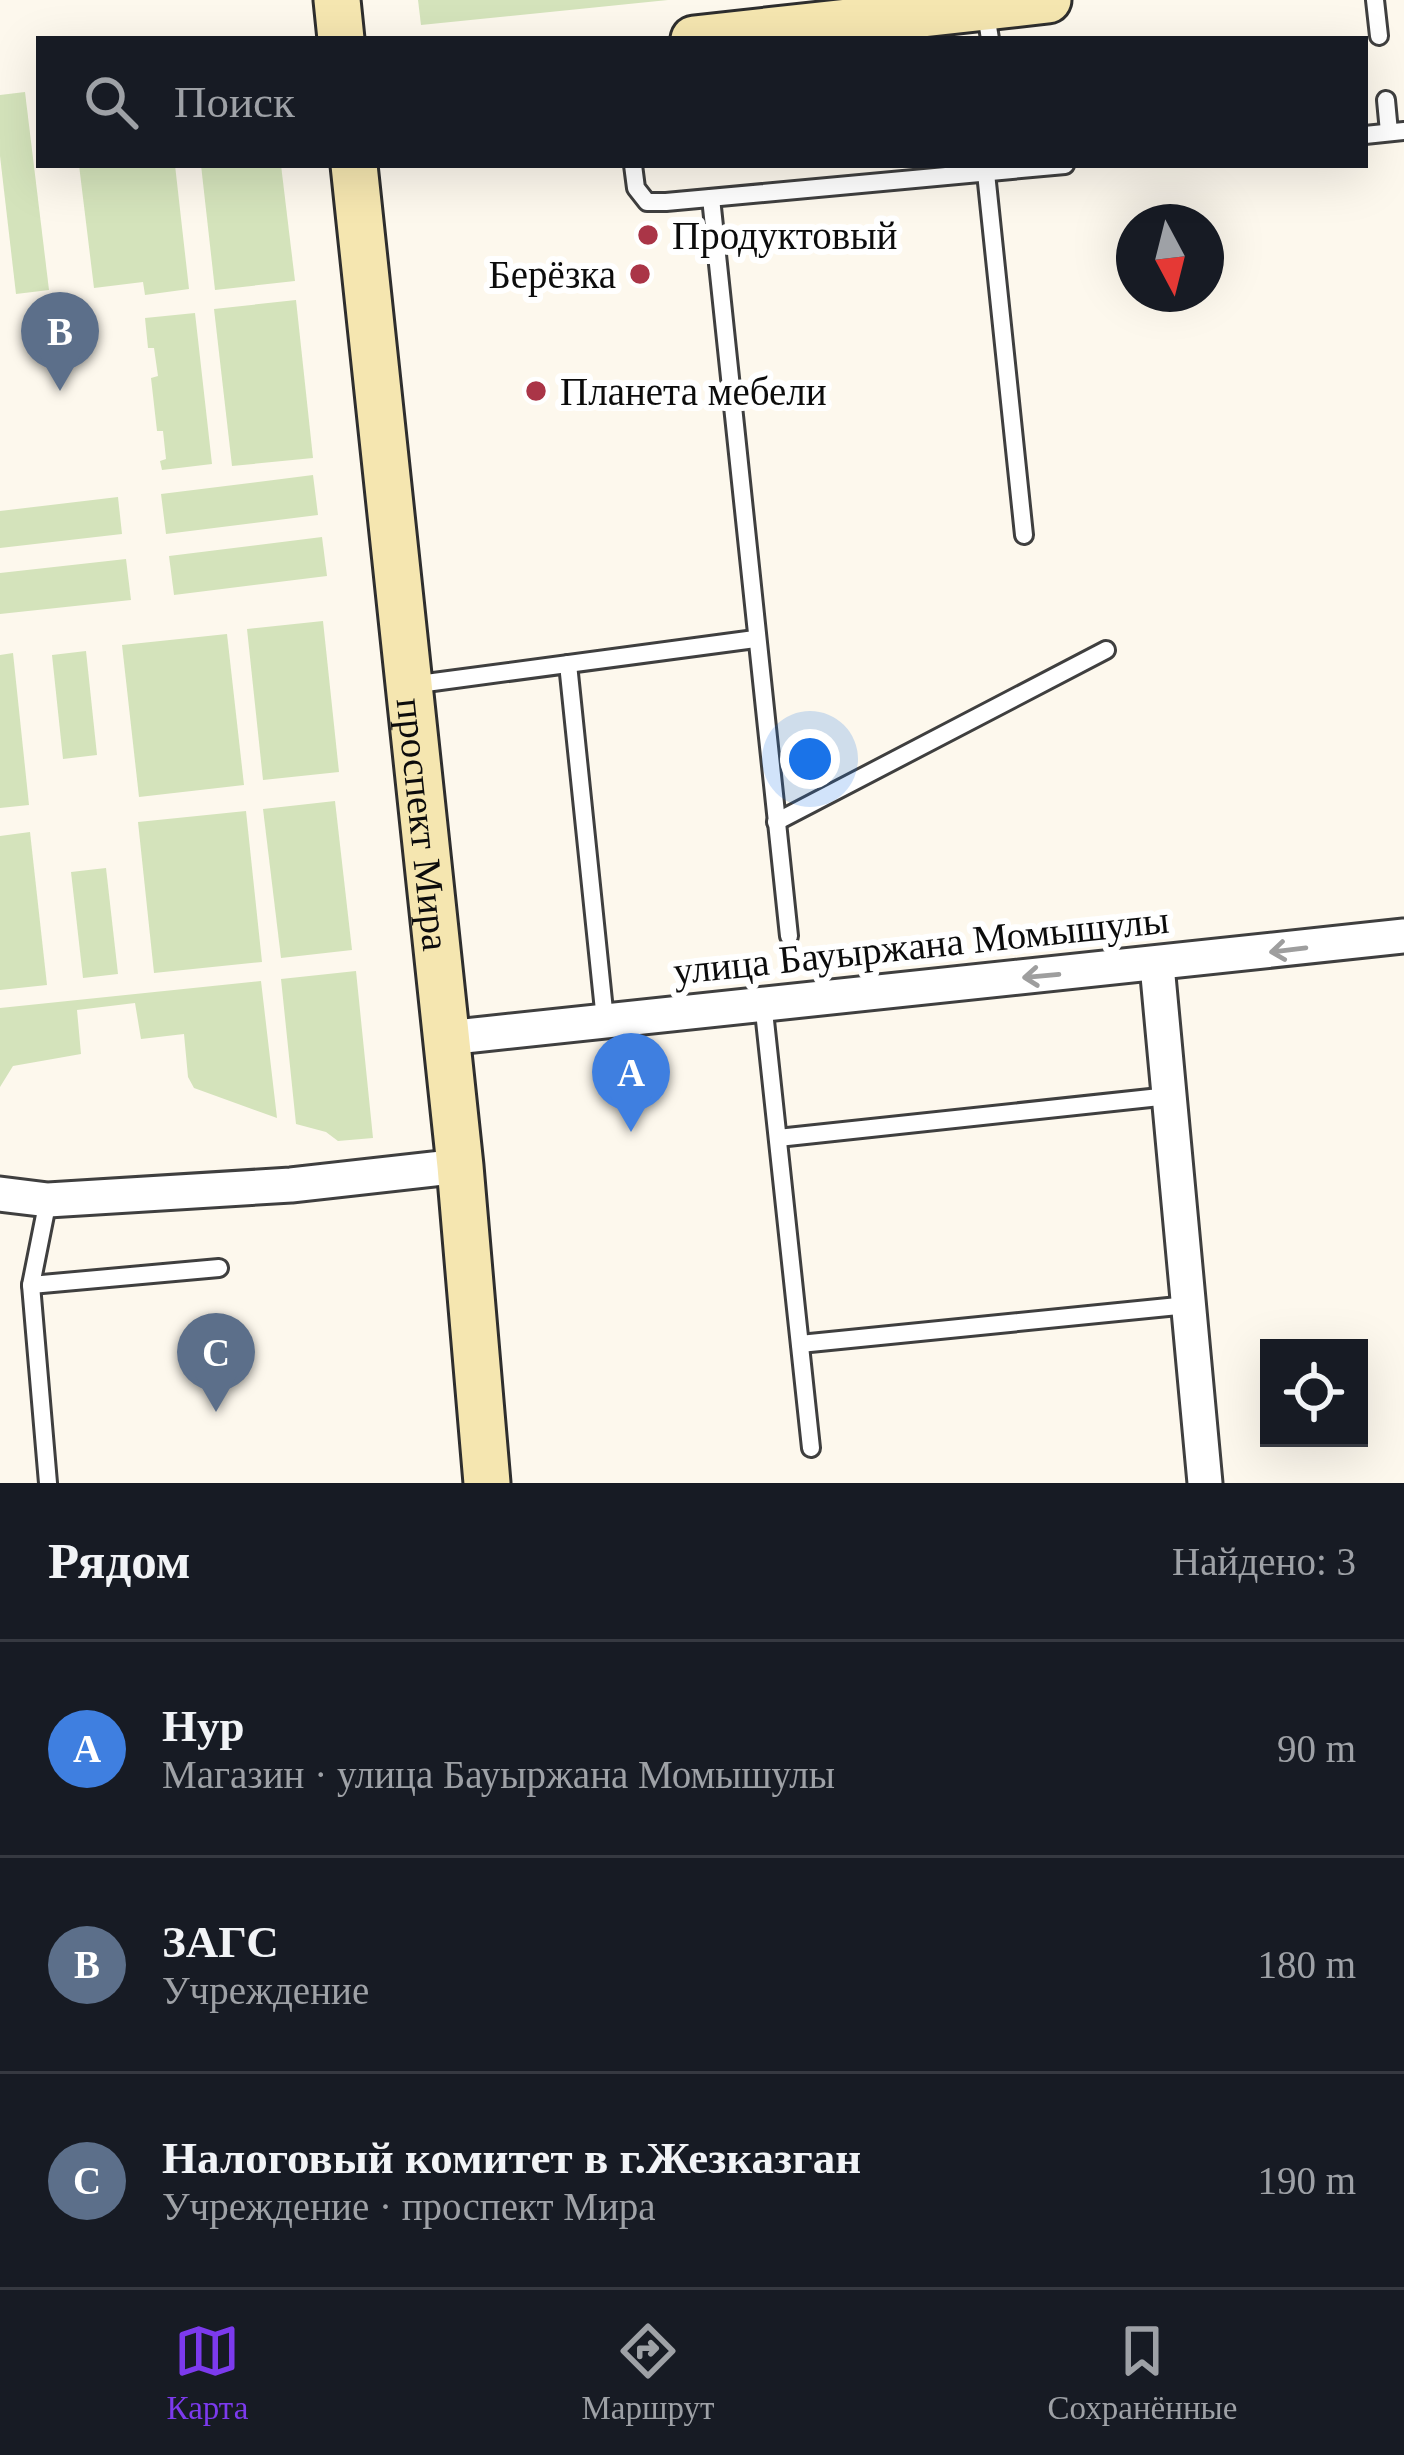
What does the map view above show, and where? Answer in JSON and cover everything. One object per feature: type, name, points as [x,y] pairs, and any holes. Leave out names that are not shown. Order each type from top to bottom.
[{"type":"main road","points":[[337,0],[341,36]]},
{"type":"main road","points":[[749,36],[988,23],[1048,0]]},
{"type":"main road","name":"проспект Мира","points":[[354,168],[460,1166],[488,1483]]},
{"type":"street","name":"улица Бауыржана Момышулы","points":[[446,1038],[1404,936]]},
{"type":"street","points":[[1157,965],[1205,1483]]},
{"type":"street","points":[[0,1194],[48,1200],[290,1185],[460,1166]]},
{"type":"lane","points":[[1375,0],[1379,36]]},
{"type":"lane","points":[[1386,100],[1396,132]]},
{"type":"lane","points":[[633,168],[636,188],[647,202],[998,170],[1024,535]]},
{"type":"lane","points":[[711,199],[789,936]]},
{"type":"lane","points":[[410,685],[755,640]]},
{"type":"lane","points":[[776,822],[1106,650]]},
{"type":"lane","points":[[568,664],[605,1020]]},
{"type":"lane","points":[[763,1001],[811,1448]]},
{"type":"lane","points":[[778,1138],[1169,1096]]},
{"type":"lane","points":[[48,1200],[31,1286],[48,1483]]},
{"type":"lane","points":[[31,1286],[219,1268]]},
{"type":"lane","points":[[800,1344],[1189,1305]]},
{"type":"green space","points":[[418,0],[668,0],[421,25]]},
{"type":"green space","points":[[25,92],[49,290],[16,294],[0,156],[0,95]]},
{"type":"green space","points":[[79,168],[175,168],[189,289],[145,295],[143,282],[94,288]]},
{"type":"green space","points":[[201,168],[281,168],[295,281],[215,290]]},
{"type":"green space","points":[[296,300],[313,458],[232,466],[214,309]]},
{"type":"green space","points":[[195,313],[212,464],[162,470],[160,461],[166,459],[163,431],[157,431],[151,378],[158,376],[154,348],[148,348],[145,318]]},
{"type":"green space","points":[[313,475],[318,515],[166,534],[161,494]]},
{"type":"green space","points":[[118,497],[122,534],[0,548],[0,511]]},
{"type":"green space","points":[[322,537],[327,576],[174,595],[169,556]]},
{"type":"green space","points":[[126,559],[131,600],[0,614],[0,573]]},
{"type":"green space","points":[[323,621],[339,772],[263,780],[247,629]]},
{"type":"green space","points":[[227,634],[244,785],[139,797],[122,645]]},
{"type":"green space","points":[[86,651],[97,755],[63,759],[52,655]]},
{"type":"green space","points":[[13,653],[29,805],[0,808],[0,655]]},
{"type":"green space","points":[[335,801],[352,950],[281,958],[263,809]]},
{"type":"green space","points":[[246,811],[262,962],[154,973],[138,822]]},
{"type":"green space","points":[[30,832],[47,985],[0,990],[0,836]]},
{"type":"green space","points":[[106,868],[118,974],[83,978],[71,872]]},
{"type":"green space","points":[[356,971],[373,1138],[338,1141],[326,1132],[296,1124],[281,979]]},
{"type":"green space","points":[[261,981],[277,1118],[194,1088],[188,1077],[184,1034],[141,1039],[135,1003],[77,1010],[81,1054],[13,1066],[0,1087],[0,1008]]},
{"type":"place","name":"Продуктовый","points":[[648,235]]},
{"type":"place","name":"Берёзка","points":[[640,274]]},
{"type":"place","name":"ЗАГС","points":[[60,391]]},
{"type":"place","name":"Планета мебели","points":[[536,391]]},
{"type":"place","name":"Нур","points":[[631,1132]]},
{"type":"place","name":"Налоговый комитет в г.Жезказган","points":[[216,1412]]}]
